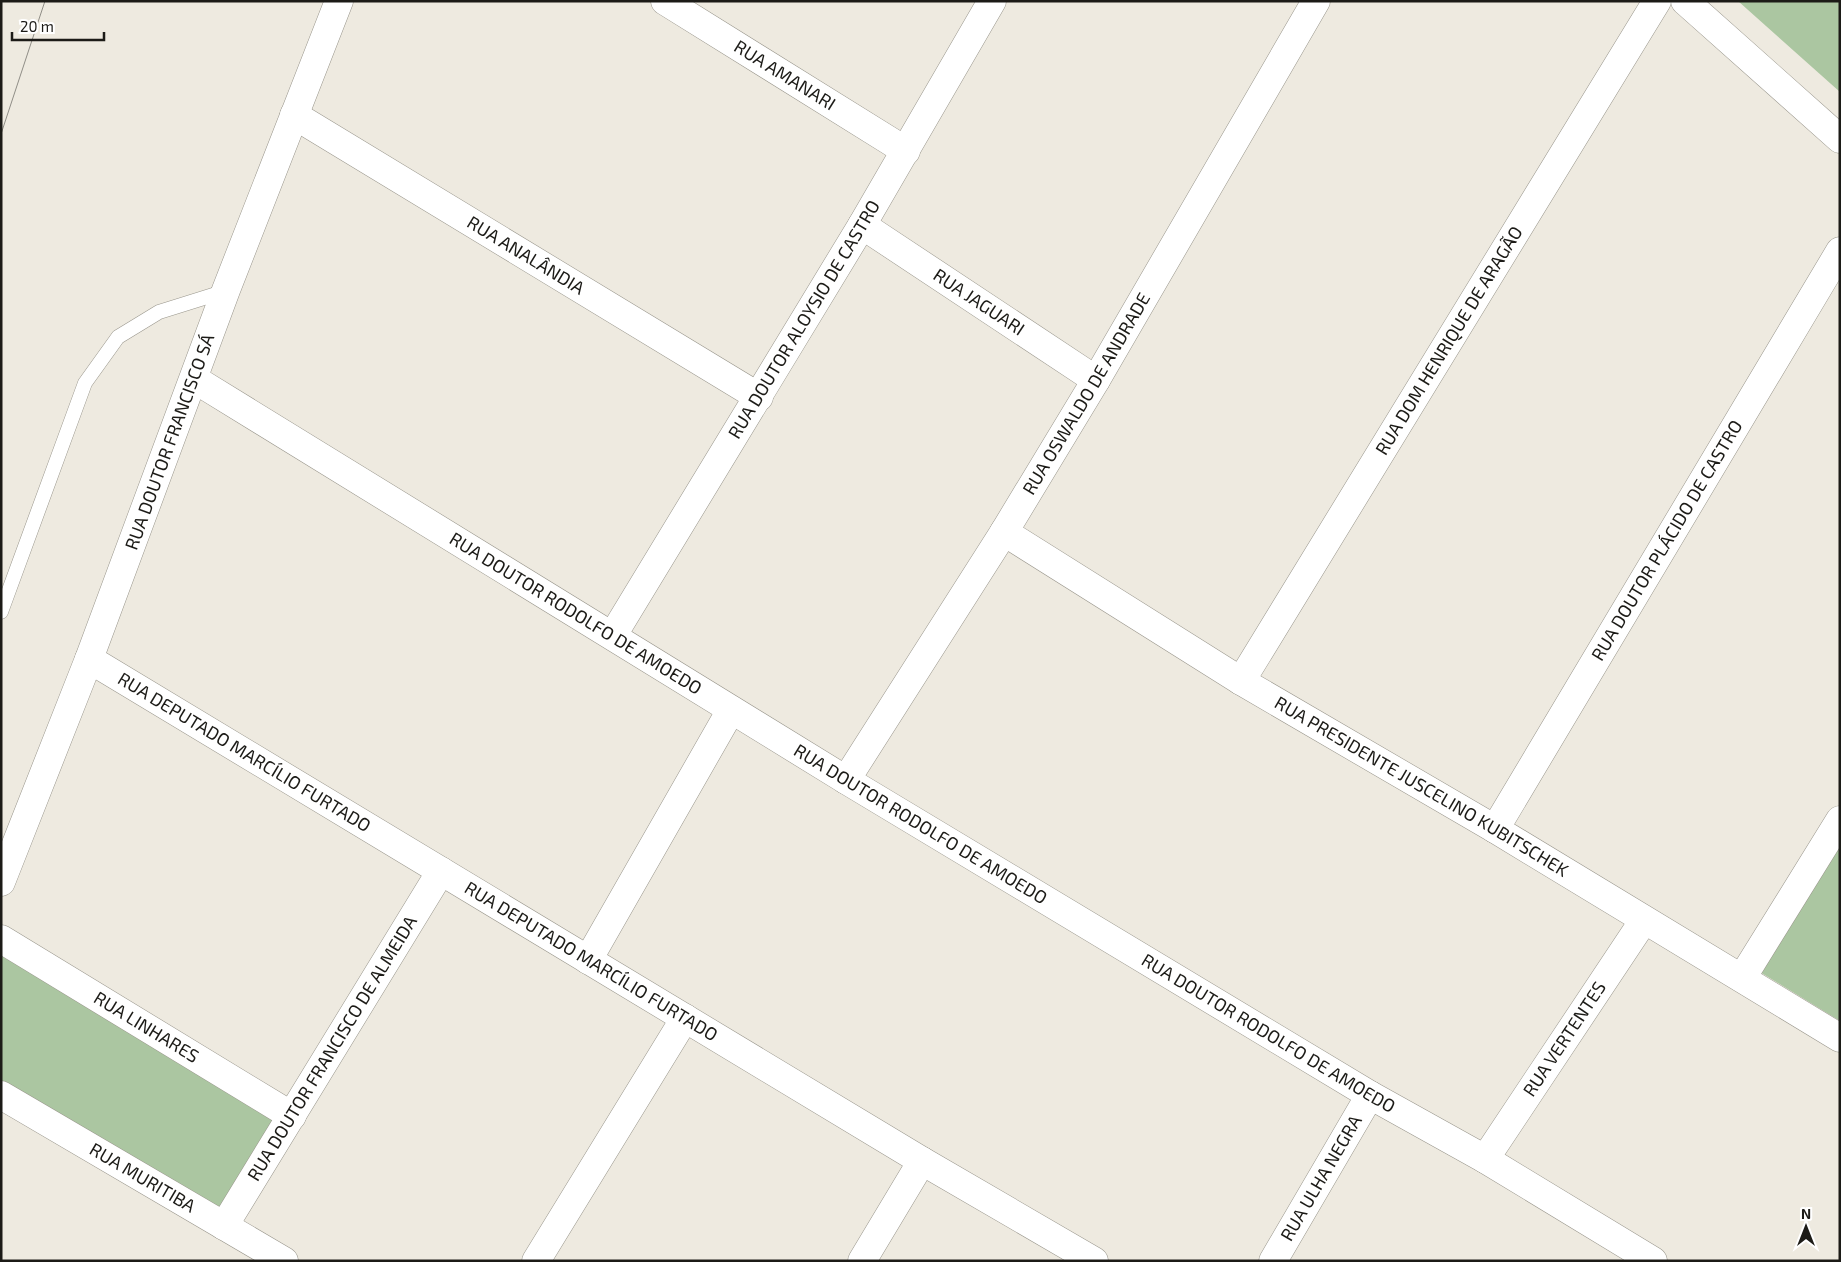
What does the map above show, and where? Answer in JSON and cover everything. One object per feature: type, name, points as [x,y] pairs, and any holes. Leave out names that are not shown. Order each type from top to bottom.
[{"type":"street","name":"RUA DOUTOR FRANCISCO SÁ","points":[[1,882],[89,659],[226,290],[339,1]]},
{"type":"street","name":"RUA AMANARI","points":[[665,1],[906,151]]},
{"type":"street","name":"RUA DOUTOR ALOYSIO DE CASTRO","points":[[613,635],[862,225],[992,1]]},
{"type":"street","name":"RUA OSWALDO DE ANDRADE","points":[[846,780],[1004,532],[1096,380],[1316,1]]},
{"type":"street","name":"RUA DOM HENRIQUE DE ARAGÃO","points":[[1242,680],[1657,1]]},
{"type":"street","points":[[1685,1],[1840,139]]},
{"type":"street","name":"RUA ANALÂNDIA","points":[[294,114],[759,396]]},
{"type":"street","name":"RUA JAGUARI","points":[[862,225],[1096,380]]},
{"type":"street","name":"RUA DOUTOR PLÁCIDO DE CASTRO","points":[[1495,829],[1840,251]]},
{"type":"street","name":"RUA DOUTOR RODOLFO DE AMOEDO","points":[[194,379],[846,780],[1370,1095],[1485,1159],[1653,1261]]},
{"type":"street","name":"RUA PRESIDENTE JUSCELINO KUBITSCHEK","points":[[1004,532],[1242,680],[1495,829],[1840,1038]]},
{"type":"street","name":"RUA DEPUTADO MARCÍLIO FURTADO","points":[[89,659],[922,1161],[1094,1261]]},
{"type":"street","points":[[588,960],[731,710]]},
{"type":"street","points":[[1742,978],[1840,820]]},
{"type":"street","name":"RUA DOUTOR FRANCISCO DE ALMEIDA","points":[[224,1226],[441,871]]},
{"type":"street","name":"RUA VERTENTES","points":[[1485,1159],[1644,920]]},
{"type":"street","name":"RUA LINHARES","points":[[1,940],[292,1116]]},
{"type":"street","points":[[536,1261],[685,1018]]},
{"type":"street","name":"RUA ULHA NEGRA","points":[[1273,1261],[1370,1095]]},
{"type":"street","name":"RUA MURITIBA","points":[[1,1096],[284,1261]]},
{"type":"street","points":[[862,1261],[922,1161]]},
{"type":"lane","points":[[1,612],[85,383],[118,337],[159,312],[226,290]]},
{"type":"green space","points":[[1738,1],[1840,1],[1840,92]]},
{"type":"green space","points":[[1840,831],[1840,1021],[1750,966]]},
{"type":"green space","points":[[1,951],[277,1117],[221,1215],[1,1084]]},
{"type":"tram line","points":[[1,134],[45,1]]}]
